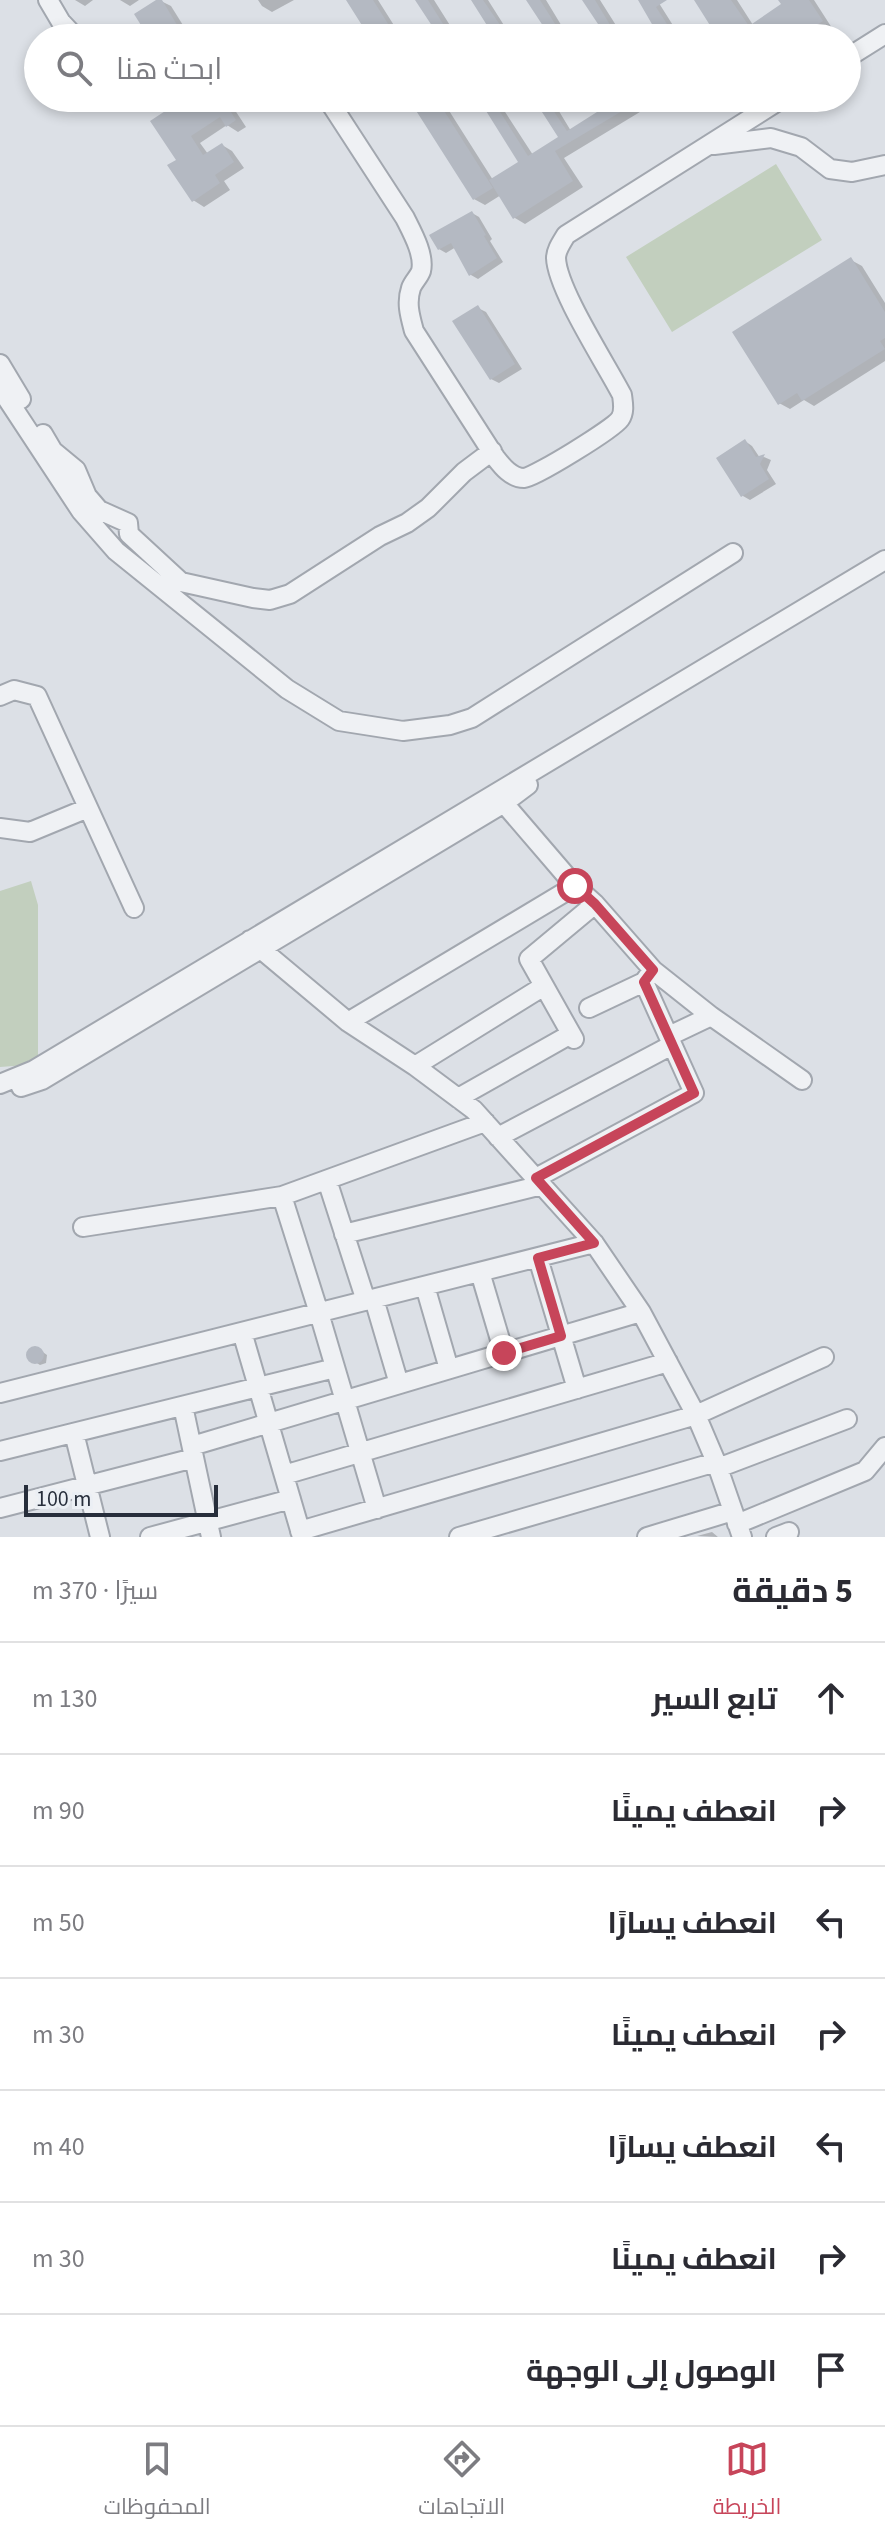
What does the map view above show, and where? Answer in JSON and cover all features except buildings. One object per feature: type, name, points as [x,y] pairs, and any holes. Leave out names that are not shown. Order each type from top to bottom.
[{"type":"street","points":[[48,0],[63,24]]},
{"type":"street","points":[[861,49],[885,34]]},
{"type":"street","points":[[336,112],[413,235],[421,272],[411,287],[408,302],[414,331],[492,451],[510,474],[523,478],[539,473],[610,428],[621,418],[624,407],[622,395],[558,270],[556,254],[566,235],[761,112]]},
{"type":"street","points":[[707,146],[771,138],[801,147],[830,169],[852,172],[885,165]]},
{"type":"street","points":[[0,364],[53,451],[76,470],[87,496],[99,510],[128,523],[129,534],[181,582],[253,598],[270,600],[290,594],[417,515],[492,451]]},
{"type":"street","points":[[0,388],[81,511],[116,551],[287,689],[339,721],[403,731],[450,725],[472,718],[733,553]]},
{"type":"street","points":[[0,1085],[34,1070],[255,944],[885,560]]},
{"type":"street","points":[[0,696],[14,690],[37,696],[134,908]]},
{"type":"street","points":[[344,1234],[539,1182],[694,1093],[670,1040],[648,976],[595,904],[575,886],[499,798]]},
{"type":"street","points":[[0,828],[30,832],[88,808]]},
{"type":"street","points":[[348,1022],[575,886]]},
{"type":"street","points":[[458,1098],[572,1036],[529,959],[595,904]]},
{"type":"street","points":[[255,944],[348,1022],[458,1098],[485,1122],[594,1243],[641,1312],[696,1415],[737,1524]]},
{"type":"street","points":[[589,1008],[648,976]]},
{"type":"street","points":[[648,976],[802,1080]]},
{"type":"street","points":[[415,1066],[544,986]]},
{"type":"street","points":[[498,1137],[711,1016]]},
{"type":"street","points":[[83,1227],[282,1196],[485,1122]]},
{"type":"street","points":[[327,1180],[399,1384]]},
{"type":"street","points":[[282,1196],[377,1509]]},
{"type":"street","points":[[0,1393],[594,1243]]},
{"type":"street","points":[[538,1258],[577,1389]]},
{"type":"street","points":[[480,1272],[504,1353]]},
{"type":"street","points":[[425,1286],[449,1369]]},
{"type":"street","points":[[0,1508],[88,1485],[193,1452],[269,1423],[641,1312]]},
{"type":"street","points":[[242,1332],[301,1534],[696,1415],[824,1357]]},
{"type":"street","points":[[284,1475],[668,1362]]},
{"type":"street","points":[[0,1451],[335,1368]]},
{"type":"street","points":[[183,1406],[209,1529]]},
{"type":"street","points":[[459,1537],[717,1465],[847,1419]]},
{"type":"street","points":[[74,1433],[100,1537]]},
{"type":"street","points":[[647,1537],[737,1524],[865,1471],[885,1447]]},
{"type":"street","points":[[150,1537],[209,1529],[291,1499]]},
{"type":"green space","points":[[776,164],[822,240],[672,332],[626,257]]},
{"type":"green space","points":[[31,881],[38,905],[38,1059],[27,1065],[0,1067],[0,891]]},
{"type":"route","points":[[504,1353],[561,1336],[538,1258],[594,1243],[536,1178],[694,1093],[644,982],[653,970],[595,904],[575,886]]}]
